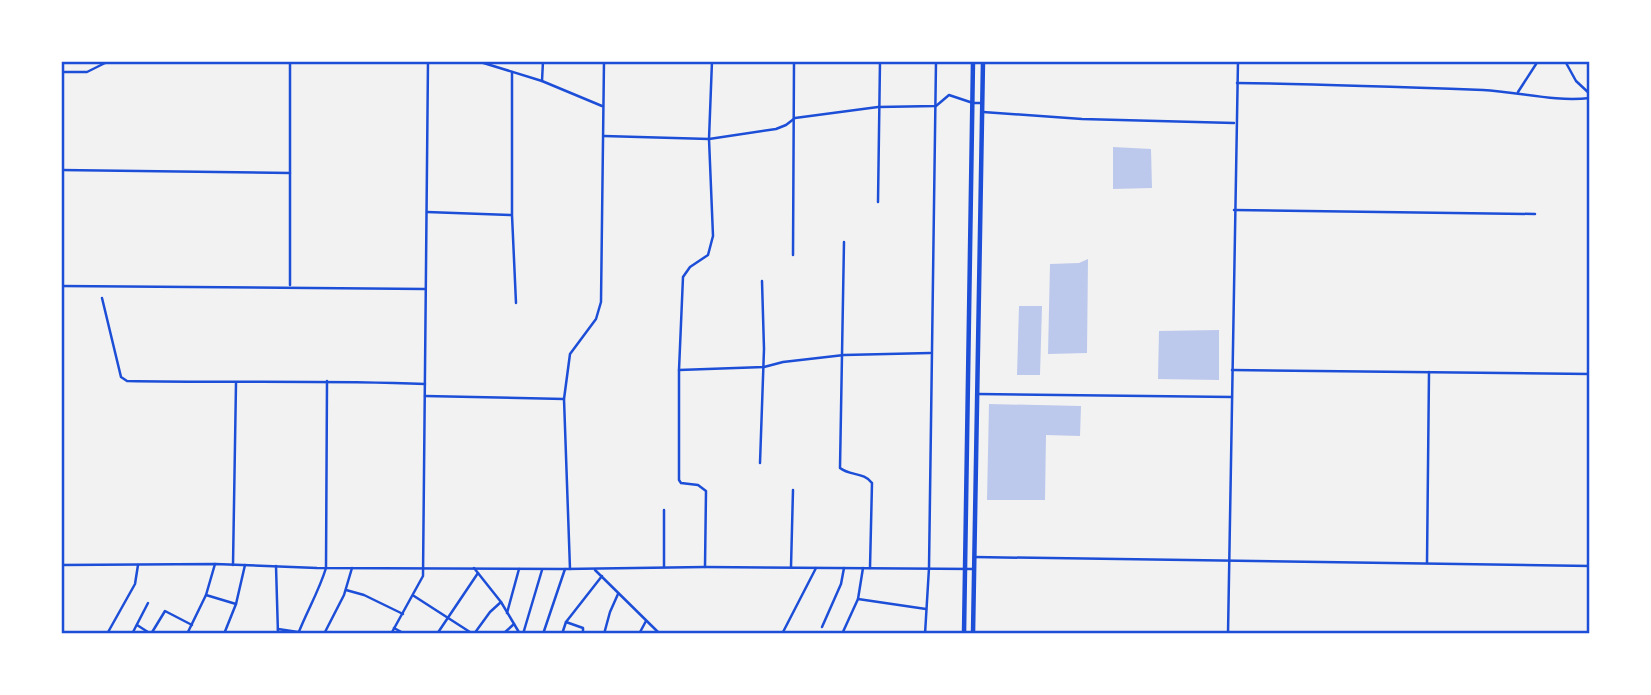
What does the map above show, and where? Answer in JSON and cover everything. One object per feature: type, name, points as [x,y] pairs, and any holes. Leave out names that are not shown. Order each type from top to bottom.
[{"type":"main road","points":[[964,634],[973,61]]},
{"type":"main road","points":[[973,634],[983,61]]},
{"type":"street","points":[[61,72],[87,72],[105,62],[116,61]]},
{"type":"street","points":[[290,61],[290,286]]},
{"type":"street","points":[[391,634],[423,576],[428,61]]},
{"type":"street","points":[[477,61],[542,81],[603,107]]},
{"type":"street","points":[[542,81],[543,61]]},
{"type":"street","points":[[543,634],[568,569],[564,399],[570,354],[596,319],[601,302],[604,61]]},
{"type":"street","points":[[705,567],[706,491],[698,485],[681,483],[679,480],[679,370],[683,277],[690,267],[708,255],[711,247],[709,139],[712,61]]},
{"type":"street","points":[[793,255],[794,61]]},
{"type":"street","points":[[878,202],[880,61]]},
{"type":"street","points":[[925,634],[929,568],[936,61]]},
{"type":"street","points":[[1227,634],[1238,61]]},
{"type":"street","points":[[1518,92],[1538,61]]},
{"type":"street","points":[[1565,61],[1576,81],[1590,96]]},
{"type":"street","points":[[512,72],[512,215],[516,303]]},
{"type":"street","points":[[1237,83],[1374,85],[1518,92],[1557,99],[1590,96]]},
{"type":"street","points":[[604,136],[709,139],[776,129],[795,118],[878,107],[936,106],[949,95],[973,103],[983,103]]},
{"type":"street","points":[[983,112],[1082,119],[1236,123]]},
{"type":"street","points":[[61,170],[290,173]]},
{"type":"street","points":[[1234,210],[1535,214]]},
{"type":"street","points":[[427,212],[512,215]]},
{"type":"street","points":[[844,242],[840,468],[867,477],[872,483],[870,568]]},
{"type":"street","points":[[760,463],[764,367],[762,281]]},
{"type":"street","points":[[61,354],[62,286],[426,289]]},
{"type":"street","points":[[102,298],[124,379],[236,383],[327,380],[425,384]]},
{"type":"street","points":[[679,370],[764,367],[783,362],[844,355],[930,353]]},
{"type":"street","points":[[1233,370],[1590,374]]},
{"type":"street","points":[[1427,563],[1429,372]]},
{"type":"street","points":[[276,566],[278,632],[298,633],[313,599],[319,592],[326,568],[327,380]]},
{"type":"street","points":[[233,565],[236,383]]},
{"type":"street","points":[[978,394],[1232,397]]},
{"type":"street","points":[[425,396],[564,399]]},
{"type":"street","points":[[791,567],[793,490]]},
{"type":"street","points":[[664,510],[664,568]]},
{"type":"street","points":[[974,557],[1590,566]]},
{"type":"street","points":[[187,634],[206,595],[215,564]]},
{"type":"street","points":[[61,565],[974,569]]},
{"type":"street","points":[[107,634],[135,584],[138,565]]},
{"type":"street","points":[[224,634],[236,604],[245,565]]},
{"type":"street","points":[[324,634],[346,590],[352,568]]},
{"type":"street","points":[[474,568],[501,602],[521,634]]},
{"type":"street","points":[[791,634],[783,632],[817,568]]},
{"type":"street","points":[[822,626],[841,584],[844,568]]},
{"type":"street","points":[[842,634],[858,600],[863,568]]},
{"type":"street","points":[[507,612],[519,569]]},
{"type":"street","points":[[521,634],[542,569]]},
{"type":"street","points":[[594,569],[660,634]]},
{"type":"street","points":[[437,634],[478,573]]},
{"type":"street","points":[[562,634],[566,622],[602,576]]},
{"type":"street","points":[[346,590],[364,595],[403,614]]},
{"type":"street","points":[[604,634],[619,593]]},
{"type":"street","points":[[206,595],[236,604]]},
{"type":"street","points":[[413,595],[474,634],[490,611],[501,602]]},
{"type":"street","points":[[858,600],[926,609]]},
{"type":"street","points":[[132,634],[148,603]]},
{"type":"street","points":[[137,625],[151,634],[165,611],[192,625]]},
{"type":"street","points":[[639,634],[646,621]]},
{"type":"street","points":[[566,622],[583,628],[583,634]]},
{"type":"street","points":[[503,634],[514,624]]},
{"type":"street","points":[[394,628],[405,634]]},
{"type":"building","points":[[1113,147],[1151,149],[1152,188],[1113,189]]},
{"type":"building","points":[[1088,259],[1087,353],[1048,354],[1050,264],[1079,263]]},
{"type":"building","points":[[1019,306],[1042,306],[1040,375],[1017,375]]},
{"type":"building","points":[[1219,330],[1219,380],[1158,379],[1159,331]]},
{"type":"building","points":[[989,404],[1081,406],[1080,436],[1046,435],[1045,500],[987,500]]}]
